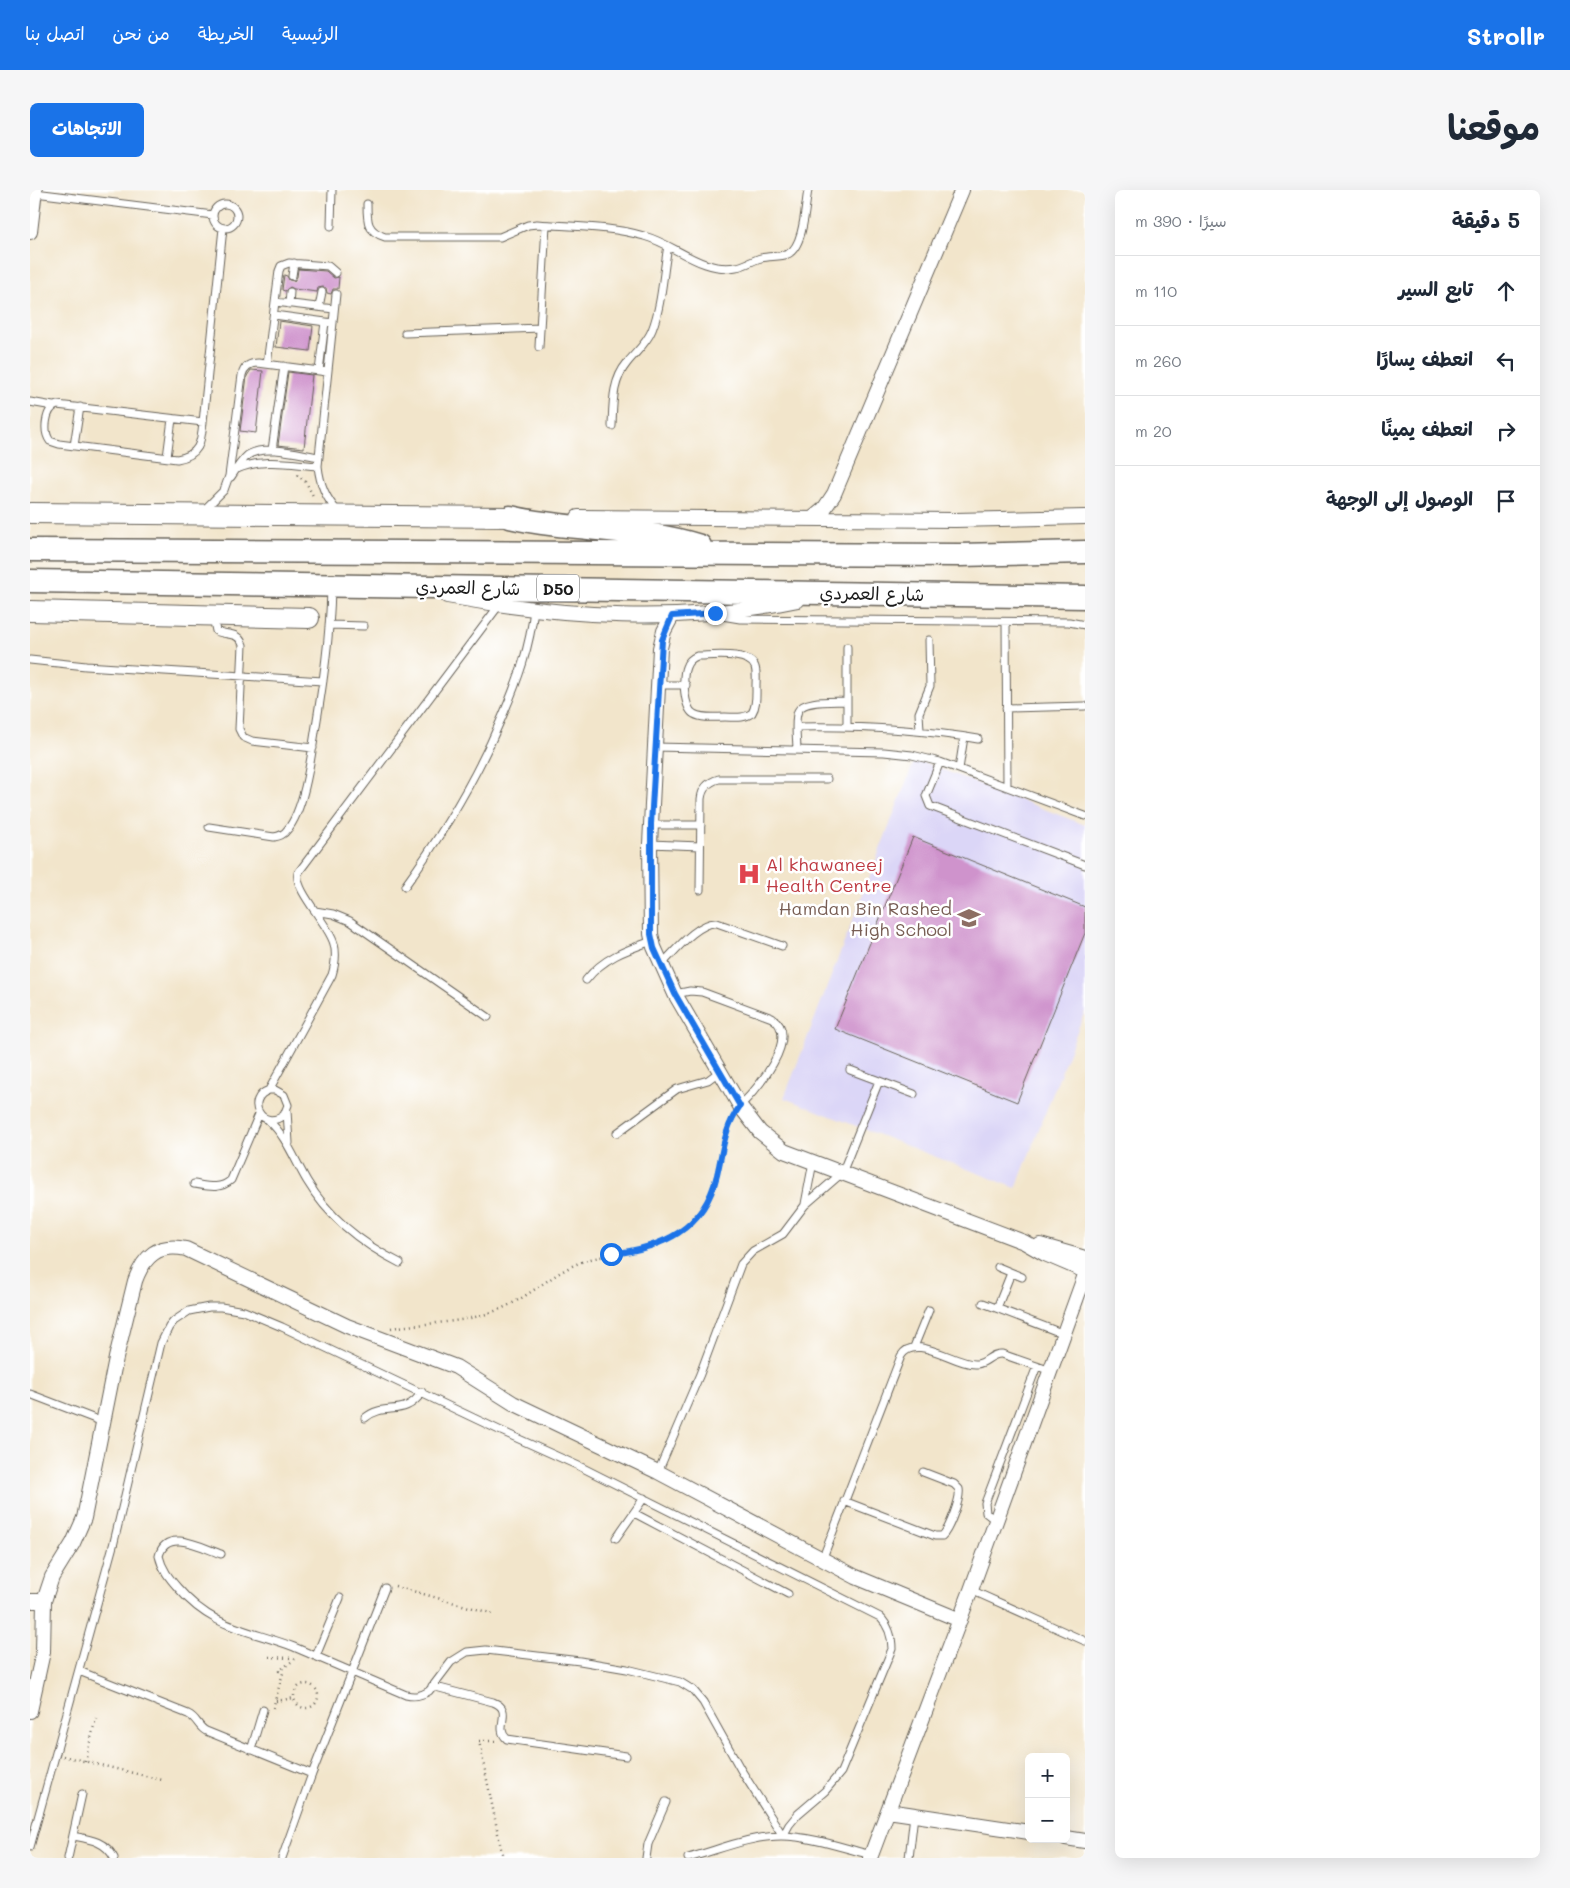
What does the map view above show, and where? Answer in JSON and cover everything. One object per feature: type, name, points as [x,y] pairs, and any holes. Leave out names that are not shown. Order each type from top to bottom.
[{"type":"main road","points":[[510,517],[544,524],[663,536],[689,542],[722,554]]},
{"type":"main road","name":"شارع العمردي","points":[[30,550],[960,555],[1085,552]]},
{"type":"main road","name":"شارع العمردي","points":[[32,582],[1085,597]]},
{"type":"street","points":[[30,232],[35,191]]},
{"type":"street","points":[[812,519],[824,509],[834,494],[960,191]]},
{"type":"street","points":[[834,494],[839,506],[852,520]]},
{"type":"street","points":[[30,514],[852,520],[972,520],[1085,517]]},
{"type":"street","points":[[400,586],[500,604],[589,615],[672,616],[715,613],[771,606],[826,592]]},
{"type":"street","points":[[30,611],[309,618]]},
{"type":"street","points":[[672,616],[662,640],[659,685],[650,844],[652,941],[675,994],[740,1106],[760,1132],[776,1146],[813,1162],[1024,1242],[1055,1258],[1085,1270]]},
{"type":"street","points":[[1024,1242],[1047,1246],[1085,1258]]},
{"type":"street","points":[[30,1710],[43,1652],[37,1601],[73,1543],[84,1518],[103,1422],[135,1280],[143,1262],[155,1252],[178,1247],[186,1249],[368,1334],[456,1367],[513,1403],[658,1472],[822,1560],[891,1593],[960,1620]]},
{"type":"street","points":[[871,1857],[960,1620],[1085,1276]]},
{"type":"street","points":[[888,1811],[1025,1831]]},
{"type":"street","points":[[1070,1839],[1085,1841]]},
{"type":"lane","points":[[331,226],[332,190]]},
{"type":"lane","points":[[367,204],[369,226],[376,234],[385,237],[500,237],[528,225],[625,231],[647,236],[703,264],[730,268],[742,266],[765,257],[788,254],[794,250],[800,237],[808,190]]},
{"type":"lane","points":[[35,191],[213,215]]},
{"type":"lane","points":[[220,205],[229,205],[233,207],[236,215],[231,226],[223,228],[215,223],[213,215],[220,205]]},
{"type":"lane","points":[[539,346],[546,225]]},
{"type":"lane","points":[[53,406],[49,412],[47,437],[54,443],[177,459],[186,457],[194,452],[200,445],[203,422],[223,228]]},
{"type":"lane","points":[[612,426],[614,396],[620,374],[626,364],[644,344],[652,330],[668,246]]},
{"type":"lane","points":[[267,364],[280,268],[286,263],[294,263],[322,268],[331,267],[336,273]]},
{"type":"lane","points":[[292,276],[294,263]]},
{"type":"lane","points":[[289,304],[290,292]]},
{"type":"lane","points":[[319,307],[322,292]]},
{"type":"lane","points":[[336,294],[334,309],[329,323],[323,371],[318,466],[321,485],[325,494],[342,516]]},
{"type":"lane","points":[[275,302],[334,309]]},
{"type":"lane","points":[[274,315],[329,323]]},
{"type":"lane","points":[[405,333],[540,328]]},
{"type":"lane","points":[[227,483],[244,371],[249,364],[267,364],[323,371]]},
{"type":"lane","points":[[272,450],[284,366]]},
{"type":"lane","points":[[30,402],[203,422]]},
{"type":"lane","points":[[74,446],[80,407]]},
{"type":"lane","points":[[167,458],[172,419]]},
{"type":"lane","points":[[200,515],[220,495],[244,459],[254,452],[272,450],[318,457]]},
{"type":"lane","points":[[236,469],[250,464],[265,462],[318,466]]},
{"type":"lane","points":[[209,827],[274,837],[283,834],[290,827],[300,802],[313,748],[330,625],[331,585]]},
{"type":"lane","points":[[269,1090],[332,975],[335,965],[334,945],[299,885],[298,873],[500,604]]},
{"type":"lane","points":[[405,886],[456,810],[488,750],[520,676],[531,635],[534,609]]},
{"type":"lane","points":[[715,613],[740,618],[1075,622],[1085,625]]},
{"type":"lane","points":[[213,616],[216,631],[235,635],[241,641],[242,676],[239,729],[243,737],[252,741],[313,748]]},
{"type":"lane","points":[[1006,622],[1007,786]]},
{"type":"lane","points":[[330,625],[364,626]]},
{"type":"lane","points":[[920,730],[919,712],[930,686],[929,640]]},
{"type":"lane","points":[[847,726],[848,647]]},
{"type":"lane","points":[[697,656],[743,656],[752,661],[756,669],[755,706],[752,713],[745,717],[705,717],[696,715],[692,713],[687,705],[686,685],[686,666],[693,658],[697,656]]},
{"type":"lane","points":[[30,660],[86,666],[323,681]]},
{"type":"lane","points":[[659,685],[686,685]]},
{"type":"lane","points":[[797,750],[797,714],[803,705],[810,703],[847,702]]},
{"type":"lane","points":[[1006,708],[1085,706]]},
{"type":"lane","points":[[797,726],[847,726],[920,730],[978,739]]},
{"type":"lane","points":[[960,769],[964,737]]},
{"type":"lane","points":[[656,747],[898,753],[940,762],[1085,816]]},
{"type":"lane","points":[[940,762],[926,796],[930,806],[1085,865]]},
{"type":"lane","points":[[700,890],[702,793],[708,783],[713,780],[827,779]]},
{"type":"lane","points":[[651,824],[701,825]]},
{"type":"lane","points":[[650,844],[700,846]]},
{"type":"lane","points":[[315,911],[333,914],[350,921],[488,1017]]},
{"type":"lane","points":[[662,964],[694,933],[709,923],[717,923],[782,946]]},
{"type":"lane","points":[[586,980],[592,971],[608,959],[652,941]]},
{"type":"lane","points":[[675,994],[690,991],[702,992],[772,1018],[780,1026],[783,1036],[776,1056],[761,1083],[740,1106]]},
{"type":"lane","points":[[850,1070],[914,1094]]},
{"type":"lane","points":[[617,1133],[677,1089],[708,1080],[720,1071]]},
{"type":"lane","points":[[658,1472],[700,1374],[741,1264],[753,1251],[783,1234],[805,1205],[842,1173],[879,1081]]},
{"type":"lane","points":[[289,1146],[288,1105],[284,1095],[275,1090],[269,1090],[260,1095],[258,1099],[257,1109],[259,1114],[276,1127],[289,1146],[308,1183],[333,1216],[364,1243],[400,1263]]},
{"type":"lane","points":[[267,1120],[279,1119],[287,1110]]},
{"type":"lane","points":[[194,1184],[218,1187],[231,1180],[259,1114]]},
{"type":"lane","points":[[805,1205],[813,1162]]},
{"type":"lane","points":[[998,1267],[1022,1277]]},
{"type":"lane","points":[[997,1308],[1011,1272]]},
{"type":"lane","points":[[983,1303],[1064,1334]]},
{"type":"lane","points":[[30,1847],[114,1542],[161,1343],[174,1321],[189,1311],[221,1307],[244,1311],[282,1327],[422,1392],[644,1498],[875,1613],[888,1627],[892,1642],[890,1656],[845,1766],[831,1785],[793,1819],[783,1836]]},
{"type":"lane","points":[[914,1347],[929,1310]]},
{"type":"lane","points":[[822,1560],[900,1356],[906,1350],[914,1347],[973,1364],[998,1354],[1051,1371]]},
{"type":"lane","points":[[995,1520],[986,1513],[985,1503],[1037,1366]]},
{"type":"lane","points":[[365,1418],[379,1410],[409,1406],[422,1392]]},
{"type":"lane","points":[[30,1394],[103,1422]]},
{"type":"lane","points":[[844,1501],[935,1536],[942,1536],[946,1531],[959,1496],[959,1489],[954,1484],[923,1472]]},
{"type":"lane","points":[[616,1538],[644,1498]]},
{"type":"lane","points":[[634,1513],[788,1594]]},
{"type":"lane","points":[[221,1554],[178,1540],[167,1542],[159,1556],[162,1567],[169,1578],[190,1602],[202,1612],[228,1626],[316,1656],[412,1697],[424,1694],[451,1662],[459,1656],[476,1650],[580,1661],[627,1669],[680,1682],[693,1690],[703,1702],[741,1770],[783,1836]]},
{"type":"lane","points":[[282,1858],[312,1774],[385,1588]]},
{"type":"lane","points":[[971,1590],[1085,1641]]},
{"type":"lane","points":[[316,1656],[340,1598]]},
{"type":"lane","points":[[79,1670],[188,1714],[194,1717],[204,1730],[312,1774]]},
{"type":"lane","points":[[432,1686],[500,1705],[504,1711],[502,1731],[507,1739],[626,1756]]},
{"type":"lane","points":[[251,1750],[263,1710]]},
{"type":"lane","points":[[68,1858],[82,1794]]},
{"type":"lane","points":[[646,1858],[648,1844],[666,1802]]},
{"type":"lane","points":[[909,1858],[914,1815]]},
{"type":"lane","points":[[73,1836],[102,1844],[108,1848],[114,1858]]},
{"type":"lane","points":[[688,1858],[760,1838],[783,1836],[807,1840],[871,1857]]},
{"type":"path","points":[[292,473],[306,482],[313,498],[325,494]]},
{"type":"path","points":[[368,1334],[388,1328],[444,1323],[490,1314],[526,1296],[558,1274],[583,1262],[611,1254],[639,1251],[652,1247],[676,1234],[698,1215],[711,1193],[718,1172],[724,1138],[734,1114],[740,1106]]},
{"type":"path","points":[[385,1588],[387,1584],[494,1614]]},
{"type":"path","points":[[263,1710],[272,1713],[284,1673],[279,1671],[304,1652]]},
{"type":"path","points":[[269,1657],[296,1658]]},
{"type":"path","points":[[303,1684],[312,1686],[317,1694],[315,1702],[308,1708],[299,1706],[294,1698],[296,1689],[303,1684]]},
{"type":"path","points":[[275,1701],[294,1698]]},
{"type":"path","points":[[85,1762],[96,1718]]},
{"type":"path","points":[[503,1858],[479,1741],[507,1739]]},
{"type":"path","points":[[55,1754],[162,1780]]},
{"type":"shaded area","name":"Hamdan Bin Rashed High School","points":[[915,759],[1085,825],[1085,1011],[1016,1188],[784,1098]]},
{"type":"building","points":[[298,269],[326,271],[334,278],[339,277],[338,289],[333,289],[331,294],[327,293],[326,288],[323,287],[318,288],[317,292],[290,287],[285,291],[282,290],[284,275],[289,280],[294,281],[297,277]]},
{"type":"building","points":[[279,321],[313,326],[310,351],[276,347]]},
{"type":"building","points":[[251,370],[263,371],[256,433],[240,431],[247,376]]},
{"type":"building","points":[[288,372],[312,375],[304,448],[278,445]]},
{"type":"building","points":[[913,837],[1085,907],[1085,933],[1017,1102],[835,1029]]},
{"type":"place","name":"Al khawaneej Health Centre","points":[[749,874]]},
{"type":"place","name":"Hamdan Bin Rashed High School","points":[[969,918]]},
{"type":"route","points":[[611,1254],[639,1251],[664,1242],[688,1226],[698,1215],[715,1183],[724,1138],[734,1114],[740,1106],[675,994],[654,948],[651,934],[650,844],[660,648],[664,631],[672,616],[715,613]]}]
